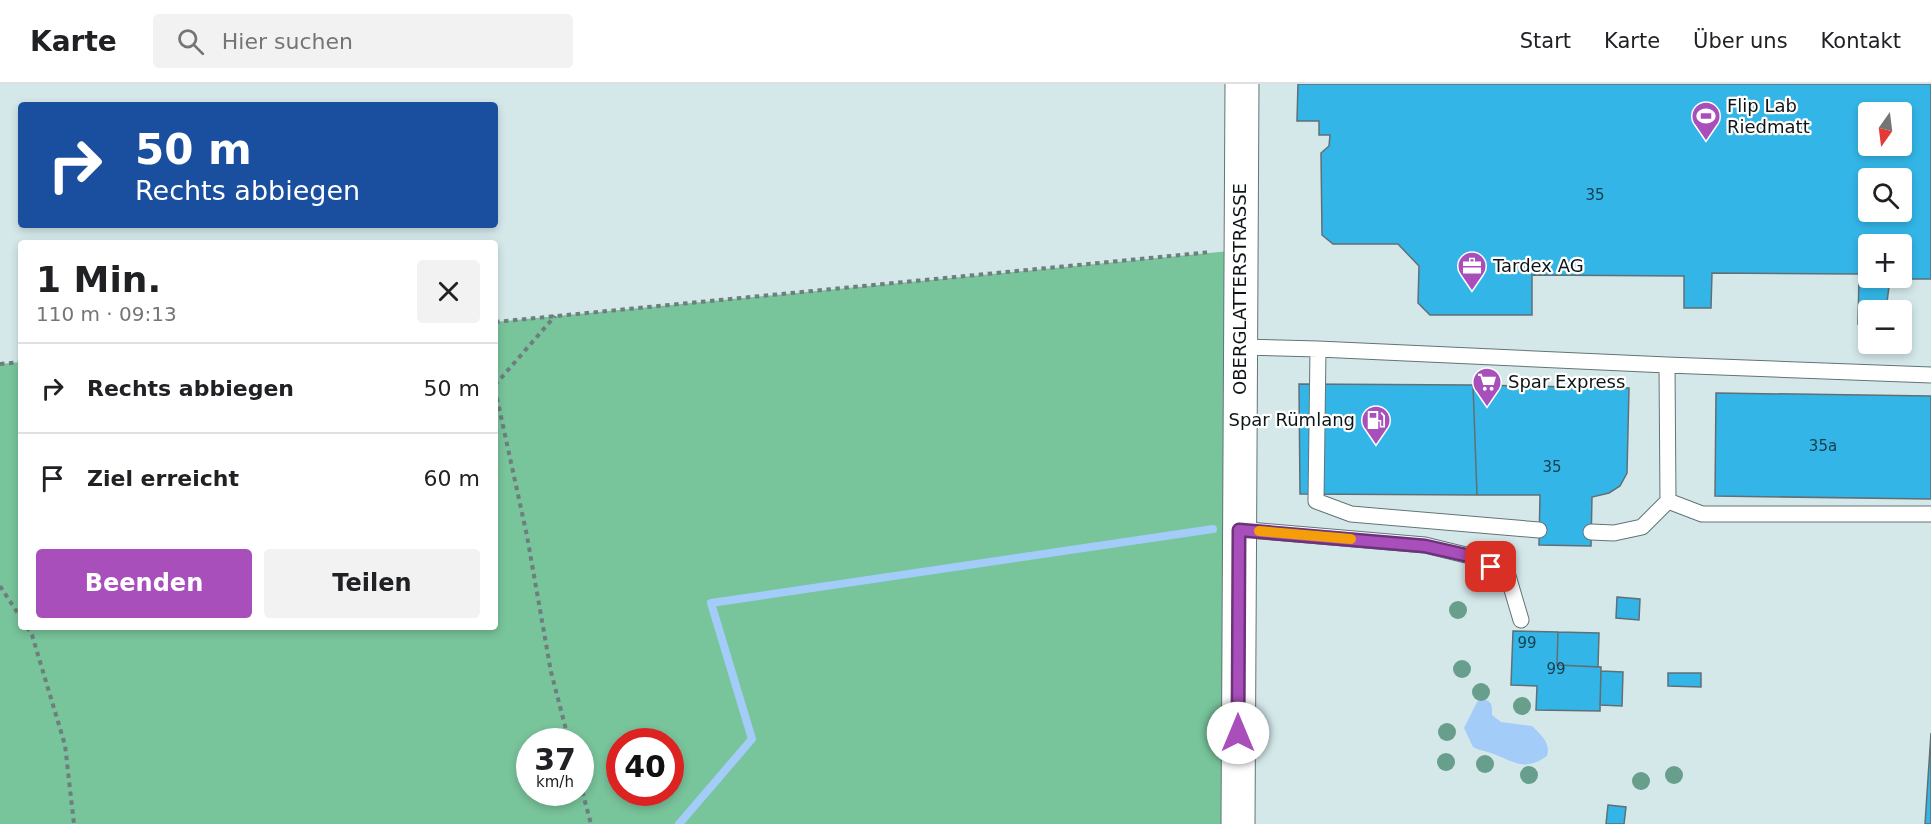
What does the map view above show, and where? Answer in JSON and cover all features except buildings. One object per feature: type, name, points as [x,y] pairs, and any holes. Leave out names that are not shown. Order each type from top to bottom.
[{"type":"street","name":"OBERGLATTERSTRASSE","points":[[1238,824],[1242,84]]},
{"type":"lane","points":[[1240,347],[1931,375]]},
{"type":"lane","points":[[1318,349],[1316,501],[1351,514],[1539,530]]},
{"type":"lane","points":[[1591,532],[1614,533],[1642,526],[1668,501],[1667,366]]},
{"type":"lane","points":[[1668,501],[1702,514],[1931,514]]},
{"type":"lane","points":[[1239,530],[1425,546],[1474,557],[1508,576],[1521,620]]},
{"type":"path","points":[[498,322],[1181,255]]},
{"type":"path","points":[[498,384],[556,316]]},
{"type":"path","points":[[0,364],[18,362]]},
{"type":"path","points":[[498,401],[527,536],[551,672],[566,728]]},
{"type":"path","points":[[0,586],[18,613]]},
{"type":"path","points":[[29,630],[66,745],[74,824]]},
{"type":"path","points":[[586,806],[591,824]]},
{"type":"green space","points":[[1240,250],[1238,824],[0,824],[0,364],[18,362],[18,630],[498,630],[498,322]]},
{"type":"water","points":[[1481,699],[1490,702],[1492,715],[1501,722],[1532,726],[1542,736],[1548,747],[1547,756],[1540,761],[1521,764],[1473,747],[1464,728],[1477,702]]},
{"type":"waterway","points":[[679,824],[752,739],[711,603],[1213,529]]},
{"type":"slow traffic","points":[[1259,531],[1351,539]]},
{"type":"place","name":"Flip Lab Riedmatt","points":[[1706,142]]},
{"type":"place","name":"Tardex AG","points":[[1472,292]]},
{"type":"place","name":"Spar Express","points":[[1487,408]]},
{"type":"place","name":"Spar Rümlang","points":[[1376,446]]},
{"type":"route","points":[[1238,733],[1239,530],[1425,546],[1474,557],[1491,567]]}]
